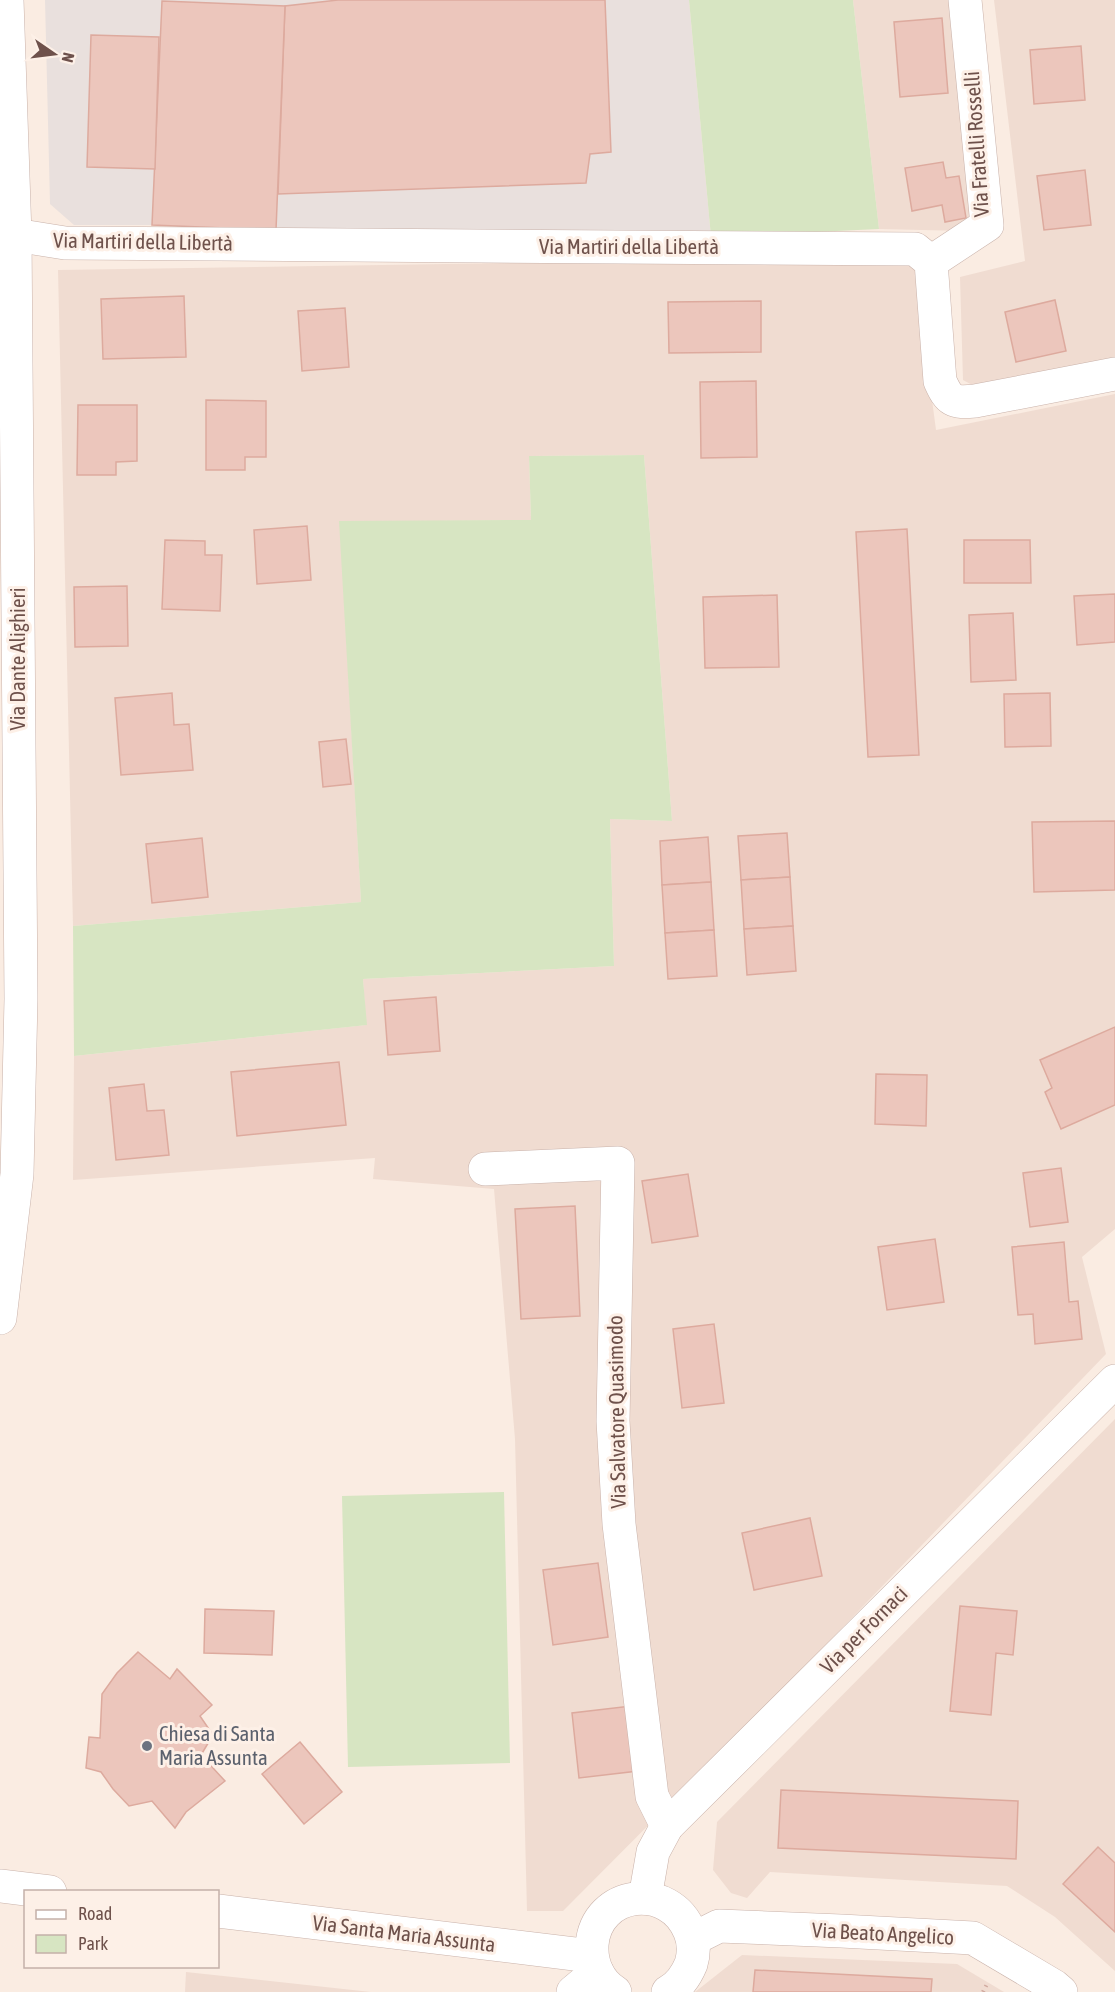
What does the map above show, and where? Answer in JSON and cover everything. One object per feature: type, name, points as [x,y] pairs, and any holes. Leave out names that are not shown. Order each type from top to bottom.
[{"type":"street","name":"Via Dante Alighieri","points":[[0,1318],[17,1174],[21,999],[7,235],[7,0]]},
{"type":"street","name":"Via Fratelli Rosselli","points":[[932,261],[987,225],[965,0]]},
{"type":"street","name":"Via Martiri della Libertà","points":[[7,235],[65,243],[915,249],[932,261]]},
{"type":"street","points":[[932,261],[940,381],[946,395],[959,402],[975,401],[1115,375]]},
{"type":"street","name":"Via Salvatore Quasimodo","points":[[485,1169],[618,1162],[613,1421],[619,1524],[652,1796],[667,1826]]},
{"type":"street","name":"Via per Fornaci","points":[[645,1898],[653,1852],[667,1826],[1115,1381]]},
{"type":"street","points":[[0,1886],[33,1890]]},
{"type":"street","points":[[594,1978],[592,1938],[599,1922],[611,1908],[627,1900],[645,1898],[658,1900],[674,1909],[686,1922],[693,1939],[693,1957],[687,1974],[675,1988],[668,1992]]},
{"type":"street","name":"Via Santa Maria Assunta","points":[[219,1911],[594,1978]]},
{"type":"street","name":"Via Beato Angelico","points":[[693,1939],[719,1926],[973,1938],[1061,1992]]},
{"type":"shaded area","points":[[45,0],[689,0],[711,237],[74,225],[50,204]]},
{"type":"shaded area","points":[[853,0],[952,0],[975,219],[965,231],[879,229]]},
{"type":"shaded area","points":[[994,0],[1115,0],[1115,361],[978,388],[963,380],[960,277],[1025,261]]},
{"type":"shaded area","points":[[576,262],[914,265],[936,430],[1115,394],[1115,1229],[1082,1257],[1106,1354],[761,1712],[563,1911],[527,1911],[515,1439],[494,1189],[373,1179],[375,1158],[73,1180],[74,1056],[366,1025],[363,979],[614,966],[610,819],[672,821],[644,455],[529,456],[531,520],[340,522],[361,902],[73,926],[58,270]]},
{"type":"shaded area","points":[[1115,1419],[1115,1971],[1055,1917],[1007,1886],[770,1872],[747,1898],[731,1893],[713,1870],[717,1822]]},
{"type":"shaded area","points":[[742,1955],[957,1964],[1004,1992],[695,1992]]},
{"type":"shaded area","points":[[186,1972],[371,1992],[185,1992]]},
{"type":"green space","points":[[689,0],[853,0],[879,229],[711,237]]},
{"type":"green space","points":[[644,455],[672,821],[610,819],[614,966],[363,979],[367,1025],[74,1056],[73,926],[361,902],[339,521],[531,520],[529,456]]},
{"type":"green space","points":[[504,1492],[510,1763],[348,1767],[342,1496]]},
{"type":"building","points":[[338,0],[605,0],[611,152],[590,154],[586,183],[278,194],[285,6]]},
{"type":"building","points":[[162,1],[285,6],[276,230],[152,225]]},
{"type":"building","points":[[942,18],[948,93],[900,97],[894,22]]},
{"type":"building","points":[[91,35],[159,37],[155,169],[87,167]]},
{"type":"building","points":[[1081,46],[1085,100],[1034,104],[1030,50]]},
{"type":"building","points":[[943,162],[946,178],[959,176],[966,218],[945,222],[942,205],[912,211],[905,168]]},
{"type":"building","points":[[1085,170],[1091,225],[1044,230],[1037,176]]},
{"type":"building","points":[[184,296],[186,357],[103,359],[101,299]]},
{"type":"building","points":[[1055,300],[1066,351],[1016,362],[1005,312]]},
{"type":"building","points":[[761,301],[761,352],[669,353],[668,302]]},
{"type":"building","points":[[345,308],[349,367],[302,371],[298,311]]},
{"type":"building","points":[[756,381],[757,457],[701,458],[700,382]]},
{"type":"building","points":[[206,400],[266,401],[266,457],[245,457],[245,470],[206,470]]},
{"type":"building","points":[[78,405],[137,405],[137,461],[116,462],[116,475],[77,475]]},
{"type":"building","points":[[307,526],[311,580],[257,584],[254,530]]},
{"type":"building","points":[[907,529],[919,755],[868,757],[856,532]]},
{"type":"building","points":[[165,540],[205,541],[205,555],[222,555],[220,611],[162,609]]},
{"type":"building","points":[[964,540],[1030,540],[1031,583],[964,583]]},
{"type":"building","points":[[127,586],[128,646],[75,647],[74,587]]},
{"type":"building","points":[[1115,594],[1115,642],[1077,645],[1074,596]]},
{"type":"building","points":[[777,595],[779,667],[705,668],[703,597]]},
{"type":"building","points":[[1013,613],[1016,680],[971,682],[969,615]]},
{"type":"building","points":[[172,693],[174,725],[189,724],[193,770],[121,775],[115,698]]},
{"type":"building","points":[[1050,693],[1051,746],[1005,747],[1004,694]]},
{"type":"building","points":[[346,739],[351,784],[323,787],[319,742]]},
{"type":"building","points":[[1115,821],[1115,890],[1034,892],[1032,822]]},
{"type":"building","points":[[787,833],[790,877],[741,880],[738,836]]},
{"type":"building","points":[[708,837],[711,882],[662,885],[660,841]]},
{"type":"building","points":[[202,838],[208,897],[152,903],[146,844]]},
{"type":"building","points":[[790,877],[793,926],[744,929],[741,880]]},
{"type":"building","points":[[711,882],[714,930],[665,933],[662,885]]},
{"type":"building","points":[[793,926],[796,971],[747,975],[744,929]]},
{"type":"building","points":[[714,930],[717,976],[668,979],[665,933]]},
{"type":"building","points":[[436,997],[440,1051],[388,1055],[384,1001]]},
{"type":"building","points":[[1115,1027],[1115,1105],[1061,1129],[1045,1092],[1052,1088],[1040,1060]]},
{"type":"building","points":[[339,1062],[346,1125],[237,1136],[231,1072]]},
{"type":"building","points":[[876,1074],[927,1075],[926,1126],[875,1124]]},
{"type":"building","points":[[144,1084],[147,1111],[164,1110],[169,1155],[116,1160],[109,1088]]},
{"type":"building","points":[[1061,1168],[1068,1222],[1030,1227],[1023,1173]]},
{"type":"building","points":[[688,1174],[698,1236],[652,1243],[642,1181]]},
{"type":"building","points":[[575,1206],[580,1316],[521,1319],[515,1209]]},
{"type":"building","points":[[935,1239],[944,1302],[887,1310],[878,1247]]},
{"type":"building","points":[[1064,1242],[1069,1302],[1078,1301],[1082,1339],[1035,1344],[1033,1314],[1018,1315],[1012,1247]]},
{"type":"building","points":[[714,1324],[724,1403],[682,1408],[673,1329]]},
{"type":"building","points":[[810,1518],[822,1576],[754,1590],[742,1533]]},
{"type":"building","points":[[598,1563],[608,1637],[553,1645],[543,1570]]},
{"type":"building","points":[[960,1606],[1017,1611],[1013,1655],[996,1653],[991,1715],[950,1711]]},
{"type":"building","points":[[205,1609],[274,1611],[272,1655],[204,1653]]},
{"type":"building","name":"Chiesa di Santa Maria Assunta","points":[[138,1652],[170,1679],[177,1669],[212,1705],[200,1716],[213,1735],[201,1755],[225,1781],[186,1812],[175,1828],[152,1801],[129,1806],[101,1772],[86,1768],[89,1737],[100,1738],[102,1694],[117,1673]]},
{"type":"building","points":[[631,1706],[638,1771],[579,1778],[572,1713]]},
{"type":"building","points":[[300,1742],[342,1792],[304,1824],[262,1774]]},
{"type":"building","points":[[781,1790],[1018,1801],[1016,1859],[778,1848]]},
{"type":"building","points":[[1098,1847],[1115,1863],[1115,1932],[1063,1884]]},
{"type":"building","points":[[755,1970],[932,1979],[931,1992],[753,1992]]},
{"type":"place","name":"Chiesa di Santa Maria Assunta","points":[[147,1746]]}]
